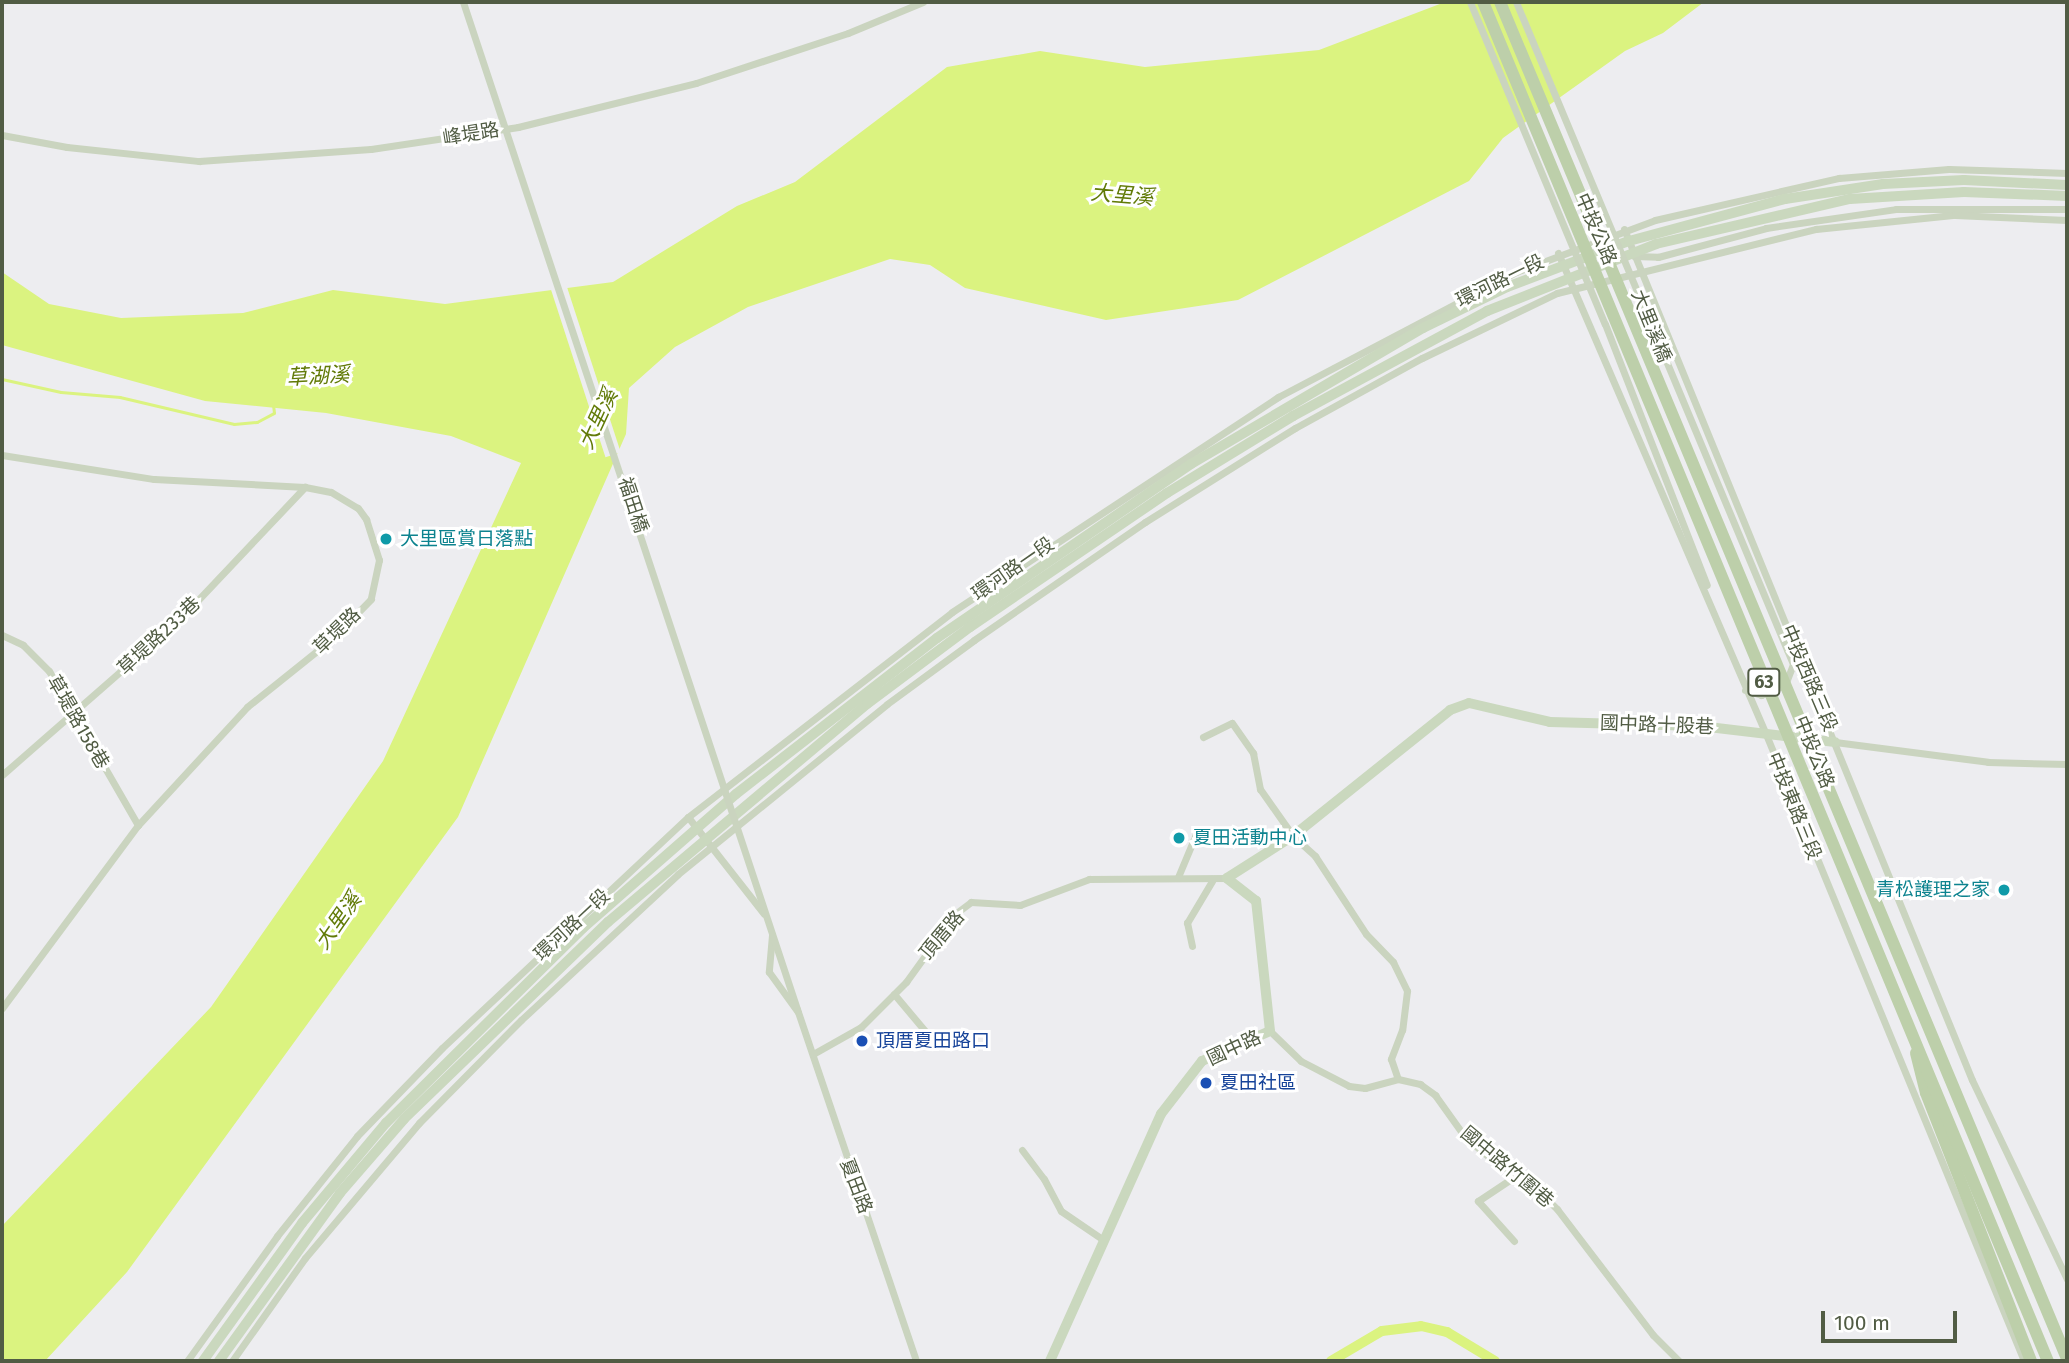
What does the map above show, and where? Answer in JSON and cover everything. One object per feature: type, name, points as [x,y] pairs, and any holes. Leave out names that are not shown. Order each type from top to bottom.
[{"type":"main road","name":"中投公路","points":[[1483,2],[2048,1361]]},
{"type":"main road","name":"中投公路","points":[[1500,2],[2067,1359]]},
{"type":"main road","points":[[1910,1032],[1926,1093],[2031,1361]]},
{"type":"main road","points":[[2041,1297],[2067,1346]]},
{"type":"street","name":"福田橋","points":[[463,2],[798,1011]]},
{"type":"street","name":"峰堤路","points":[[2,135],[67,148],[199,161],[371,149],[518,127],[696,83],[848,33],[923,2]]},
{"type":"street","points":[[1470,2],[1605,324],[1707,585],[1720,631]]},
{"type":"street","name":"大里溪橋","points":[[1516,2],[1787,650]]},
{"type":"street","name":"環河路一段","points":[[187,1361],[277,1236],[358,1136],[442,1048],[688,817],[952,612],[1110,505],[1279,397],[1408,326],[1624,229],[1726,201],[1839,178],[1949,169],[2027,182],[2067,196]]},
{"type":"street","name":"環河路一段","points":[[219,1361],[332,1202],[404,1119],[508,1014],[709,840],[970,627],[1156,500],[1402,355],[1568,277],[1633,256],[1656,244],[1741,221],[1850,199],[2027,182],[2067,173]]},
{"type":"street","name":"環河路一段","points":[[203,1361],[302,1223],[386,1123],[500,1006],[697,827],[937,638],[1191,464],[1423,328],[1561,258],[1727,212],[1848,189],[1964,180],[2067,185]]},
{"type":"street","points":[[2024,216],[2027,182]]},
{"type":"street","name":"環河路一段","points":[[1633,256],[1658,257],[1824,217],[1896,209],[2025,206],[2067,209]]},
{"type":"street","name":"環河路一段","points":[[232,1361],[312,1249],[419,1123],[521,1020],[709,840],[887,704],[1145,522],[1295,428],[1422,358],[1574,289],[1816,229],[1955,215],[2067,220]]},
{"type":"street","name":"中投西路三段","points":[[1624,229],[1972,1080],[2067,1279]]},
{"type":"street","name":"中投東路三段","points":[[1561,258],[1765,732],[2025,1361]]},
{"type":"street","name":"草堤路","points":[[2,455],[154,479],[305,486],[343,498],[366,519],[379,560],[371,599],[333,638],[247,707],[138,825],[2,1008]]},
{"type":"street","name":"草堤路233巷","points":[[2,775],[180,619],[305,486]]},
{"type":"street","name":"草堤路158巷","points":[[2,635],[23,645],[49,671],[138,825]]},
{"type":"street","points":[[1787,650],[1810,684]]},
{"type":"street","points":[[1745,690],[1761,695],[1785,685],[1793,664],[1787,650]]},
{"type":"street","name":"國中路十股巷","points":[[1293,836],[1450,710],[1469,703],[1550,722],[1765,732],[1988,762],[2067,764]]},
{"type":"street","points":[[1203,737],[1232,723],[1253,754],[1260,789],[1293,836],[1315,856],[1366,934],[1393,962],[1407,991],[1402,1030],[1391,1059],[1398,1079],[1365,1088],[1349,1086],[1301,1061],[1270,1031]]},
{"type":"street","points":[[688,817],[763,911],[772,935],[769,972],[798,1011]]},
{"type":"street","points":[[1178,877],[1196,834]]},
{"type":"street","points":[[1227,878],[1293,836]]},
{"type":"street","name":"頂厝路","points":[[813,1054],[862,1027],[894,994],[955,914],[971,902],[1020,905],[1089,879],[1178,877],[1212,881],[1227,878]]},
{"type":"street","name":"國中路","points":[[1050,1361],[1140,1153],[1179,1088],[1202,1061],[1270,1031],[1256,901],[1227,878]]},
{"type":"street","points":[[1192,946],[1187,923],[1212,881]]},
{"type":"street","points":[[894,994],[936,1044]]},
{"type":"street","name":"夏田路","points":[[798,1011],[916,1361]]},
{"type":"street","name":"國中路竹圍巷","points":[[1398,1079],[1420,1084],[1435,1095],[1465,1137],[1501,1167],[1520,1174],[1557,1209],[1653,1335],[1679,1361]]},
{"type":"street","points":[[1022,1150],[1044,1179],[1060,1211],[1102,1239]]},
{"type":"street","points":[[1514,1241],[1478,1201],[1520,1174]]},
{"type":"water","points":[[1445,2],[1704,2],[1663,33],[1625,51],[1503,138],[1469,181],[1238,300],[1106,320],[965,288],[930,265],[890,259],[748,307],[675,347],[629,388],[626,434],[458,817],[127,1272],[45,1361],[2,1361],[2,1226],[211,1007],[383,761],[521,463],[451,436],[326,413],[205,401],[2,345],[2,272],[49,304],[121,318],[243,313],[333,290],[445,304],[613,282],[737,206],[795,182],[947,67],[1040,51],[1145,67],[1319,50]]},
{"type":"pier","points":[[566,284],[621,452],[605,457],[551,289]]},
{"type":"waterway","points":[[2,379],[61,392],[120,397],[234,424],[257,422],[274,413],[273,405]]},
{"type":"waterway","points":[[1331,1361],[1382,1331],[1421,1326],[1447,1332],[1495,1361]]},
{"type":"place","name":"大里區賞日落點","points":[[386,539]]},
{"type":"place","name":"夏田活動中心","points":[[1179,838]]},
{"type":"place","name":"青松護理之家","points":[[2004,890]]},
{"type":"place","name":"頂厝夏田路口","points":[[862,1041]]},
{"type":"place","name":"夏田社區","points":[[1206,1083]]},
{"type":"water label","name":"大里溪","points":[[1122,195]]},
{"type":"water label","name":"草湖溪","points":[[318,376]]},
{"type":"water label","name":"大里溪","points":[[598,419]]},
{"type":"water label","name":"大里溪","points":[[338,921]]}]
